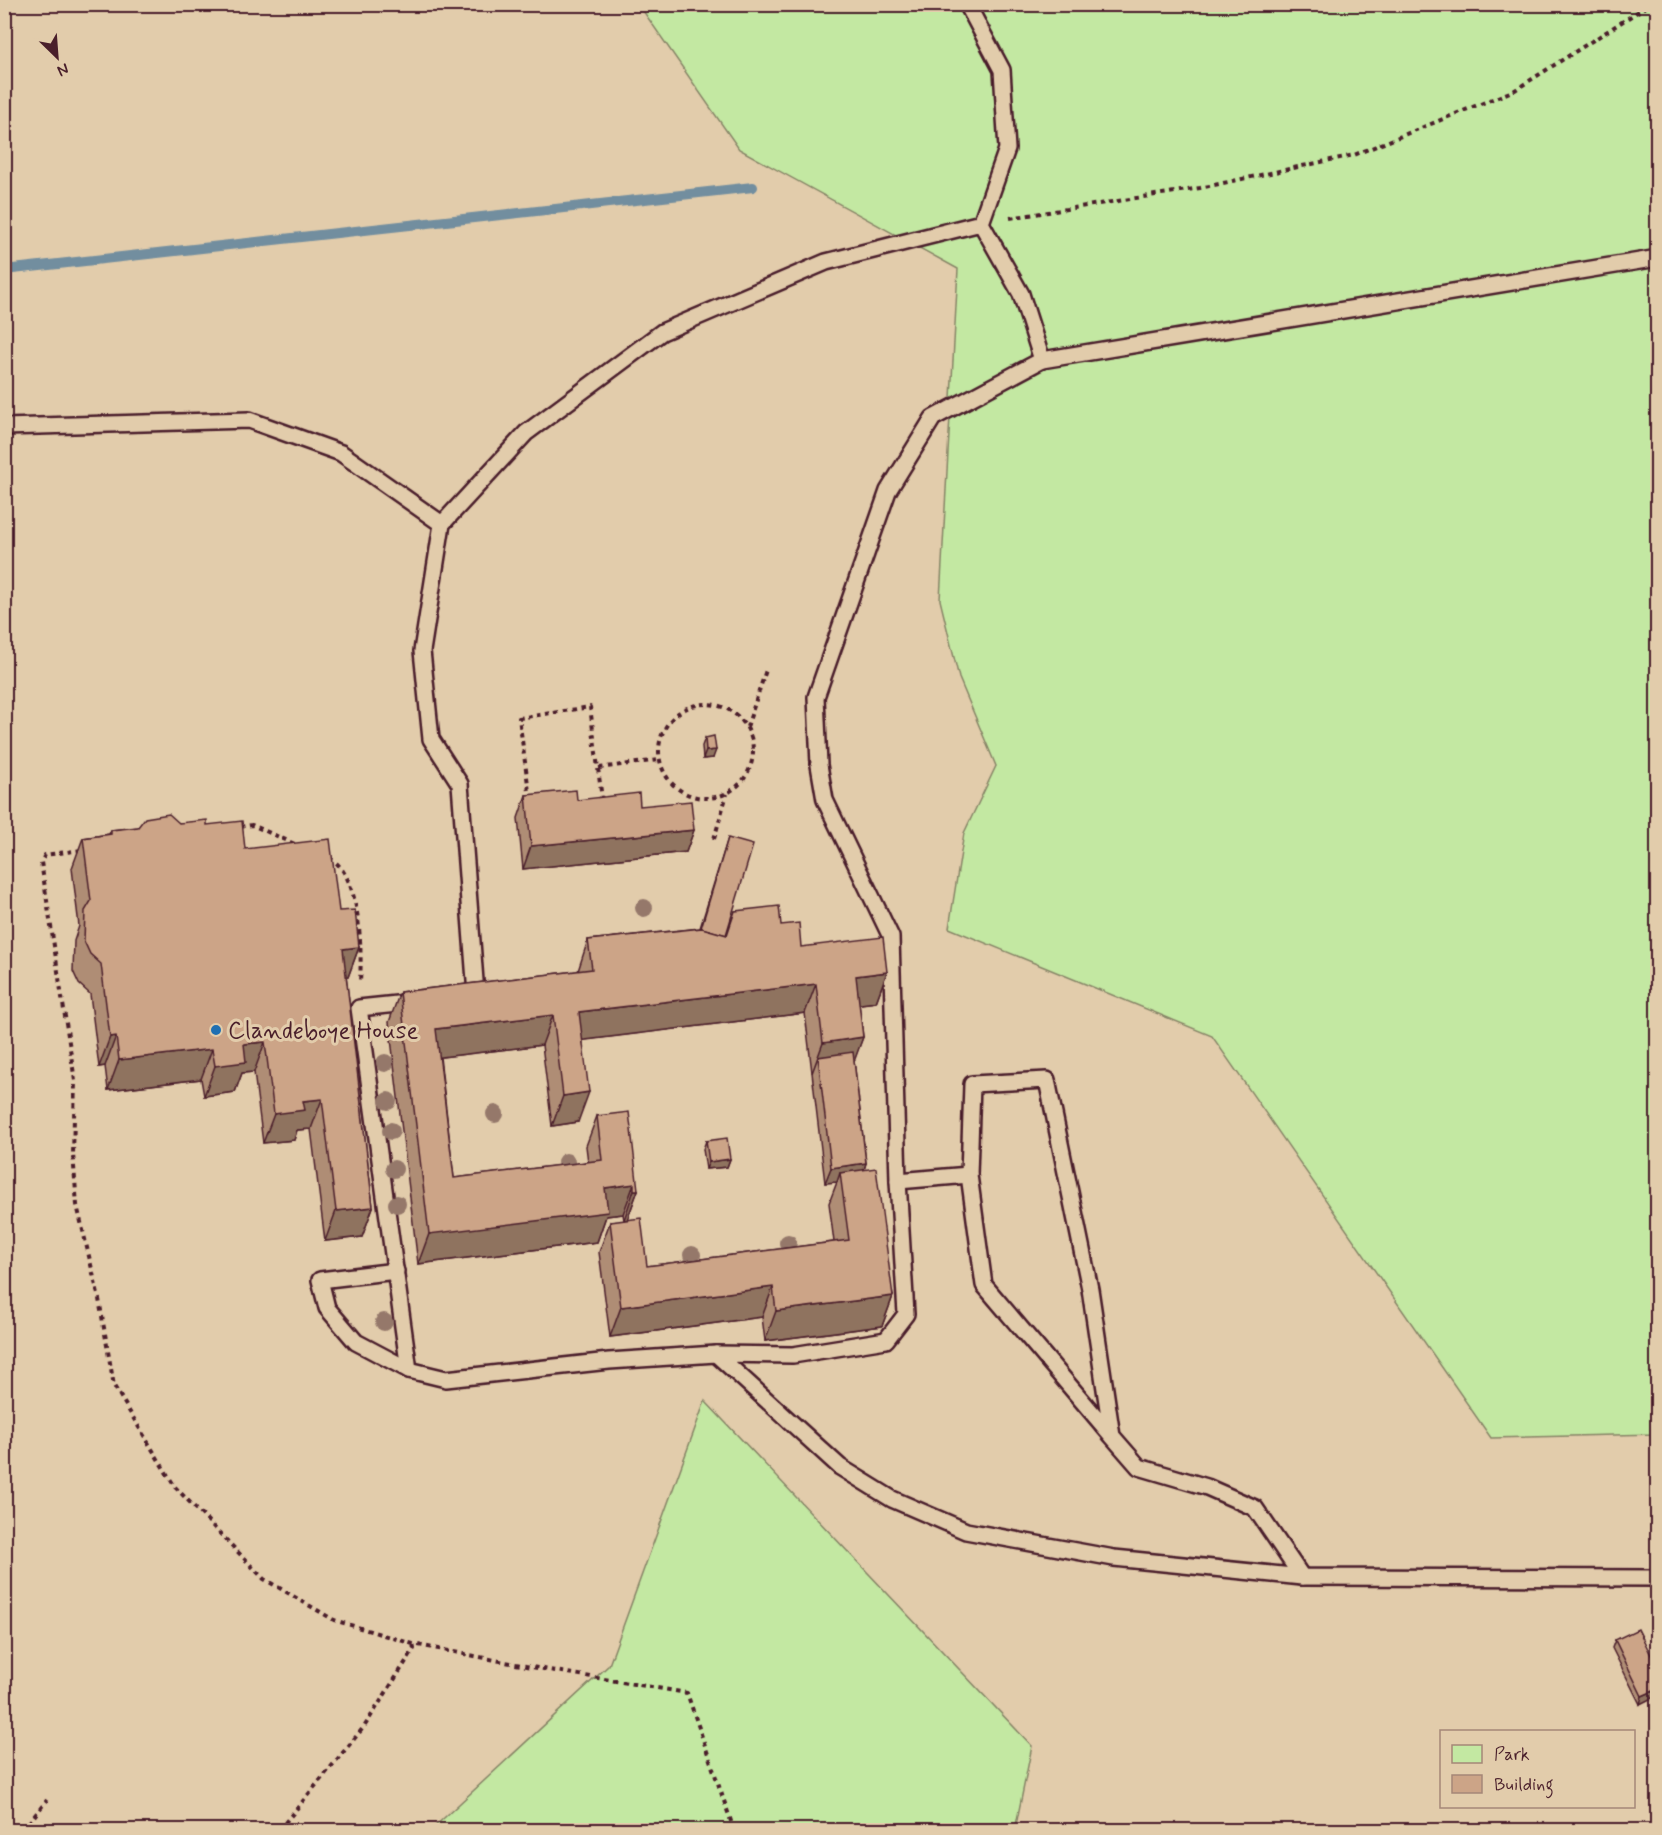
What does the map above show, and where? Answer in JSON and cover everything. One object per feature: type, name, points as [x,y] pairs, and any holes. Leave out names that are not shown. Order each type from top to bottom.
[{"type":"lane","points":[[967,4],[1002,70],[1007,149],[981,223],[1021,294],[1042,360]]},
{"type":"lane","points":[[453,997],[476,994],[460,784],[431,739],[422,651],[442,524],[526,433],[662,333],[826,262],[981,223]]},
{"type":"lane","points":[[396,1270],[320,1280],[327,1308],[356,1342],[409,1370],[446,1379],[609,1361],[716,1354],[793,1355],[886,1340],[906,1314],[898,1181],[891,937],[825,800],[819,765],[816,697],[888,491],[933,418],[1042,360],[1658,258]]},
{"type":"lane","points":[[4,427],[249,420],[341,453],[442,524]]},
{"type":"lane","points":[[409,1370],[359,1008],[429,1000]]},
{"type":"lane","points":[[1112,1436],[1090,1289],[1047,1080],[972,1084],[969,1175],[984,1285],[1112,1436],[1139,1467],[1207,1487],[1255,1508],[1302,1577]]},
{"type":"lane","points":[[898,1181],[969,1175]]},
{"type":"lane","points":[[716,1354],[840,1467],[892,1499],[966,1531],[1114,1558],[1302,1577],[1658,1578]]},
{"type":"path","points":[[981,223],[1200,188],[1354,155],[1515,90],[1650,4]]},
{"type":"path","points":[[747,728],[766,670]]},
{"type":"path","points":[[702,704],[717,705],[730,710],[747,728],[753,747],[752,762],[746,775],[727,793],[709,798],[695,797],[669,782],[659,760],[659,740],[665,726],[674,715],[687,707],[702,704]]},
{"type":"path","points":[[532,809],[519,718],[590,708],[602,799]]},
{"type":"path","points":[[599,768],[659,760]]},
{"type":"path","points":[[714,839],[727,793]]},
{"type":"path","points":[[229,828],[252,825],[305,848]]},
{"type":"path","points":[[91,848],[45,855],[41,862],[75,1081],[73,1154],[77,1205],[99,1299],[114,1386],[175,1487],[264,1580],[334,1620],[413,1644],[687,1693],[734,1830]]},
{"type":"path","points":[[326,856],[334,860],[348,883],[360,923],[359,1008]]},
{"type":"path","points":[[279,1830],[364,1727],[414,1649],[413,1644]]},
{"type":"path","points":[[23,1830],[47,1800]]},
{"type":"green space","points":[[639,5],[1657,5],[1657,1434],[1491,1438],[1212,1036],[949,928],[964,833],[996,766],[959,678],[940,600],[958,269],[739,149]]},
{"type":"green space","points":[[705,1401],[1032,1746],[1015,1830],[431,1830],[609,1665]]},
{"type":"building","points":[[714,736],[716,750],[706,751],[705,738]]},
{"type":"building","points":[[576,790],[577,800],[639,793],[640,806],[691,801],[694,830],[531,846],[526,795]]},
{"type":"building","name":"Clandeboye House","points":[[169,814],[179,823],[207,820],[207,825],[242,821],[245,849],[330,839],[339,911],[355,910],[359,947],[343,949],[373,1207],[336,1211],[322,1099],[303,1101],[305,1110],[274,1114],[265,1042],[244,1044],[246,1062],[215,1066],[212,1049],[119,1060],[116,1036],[110,1037],[101,964],[90,954],[84,941],[85,911],[91,901],[83,838],[111,834],[111,830],[138,827],[145,818]]},
{"type":"building","points":[[728,838],[753,845],[726,935],[701,928]]},
{"type":"building","points":[[779,906],[781,925],[799,923],[801,947],[883,937],[887,972],[856,976],[863,1037],[823,1043],[816,984],[579,1012],[589,1092],[563,1096],[553,1015],[436,1029],[454,1178],[602,1160],[597,1116],[629,1112],[638,1190],[634,1190],[634,1184],[605,1188],[608,1212],[429,1234],[400,992],[592,969],[588,940],[702,928],[727,935],[735,911]]},
{"type":"building","points":[[853,1052],[866,1163],[831,1168],[818,1057]]},
{"type":"building","points":[[727,1138],[730,1159],[709,1162],[706,1141]]},
{"type":"building","points":[[876,1168],[893,1296],[776,1311],[773,1287],[621,1307],[610,1222],[641,1218],[647,1266],[849,1240],[840,1173]]},
{"type":"building","points":[[1638,1629],[1658,1669],[1658,1689],[1642,1696],[1615,1640]]},
{"type":"waterway","points":[[4,270],[753,187]]},
{"type":"place","name":"Clandeboye House","points":[[216,1030]]}]
